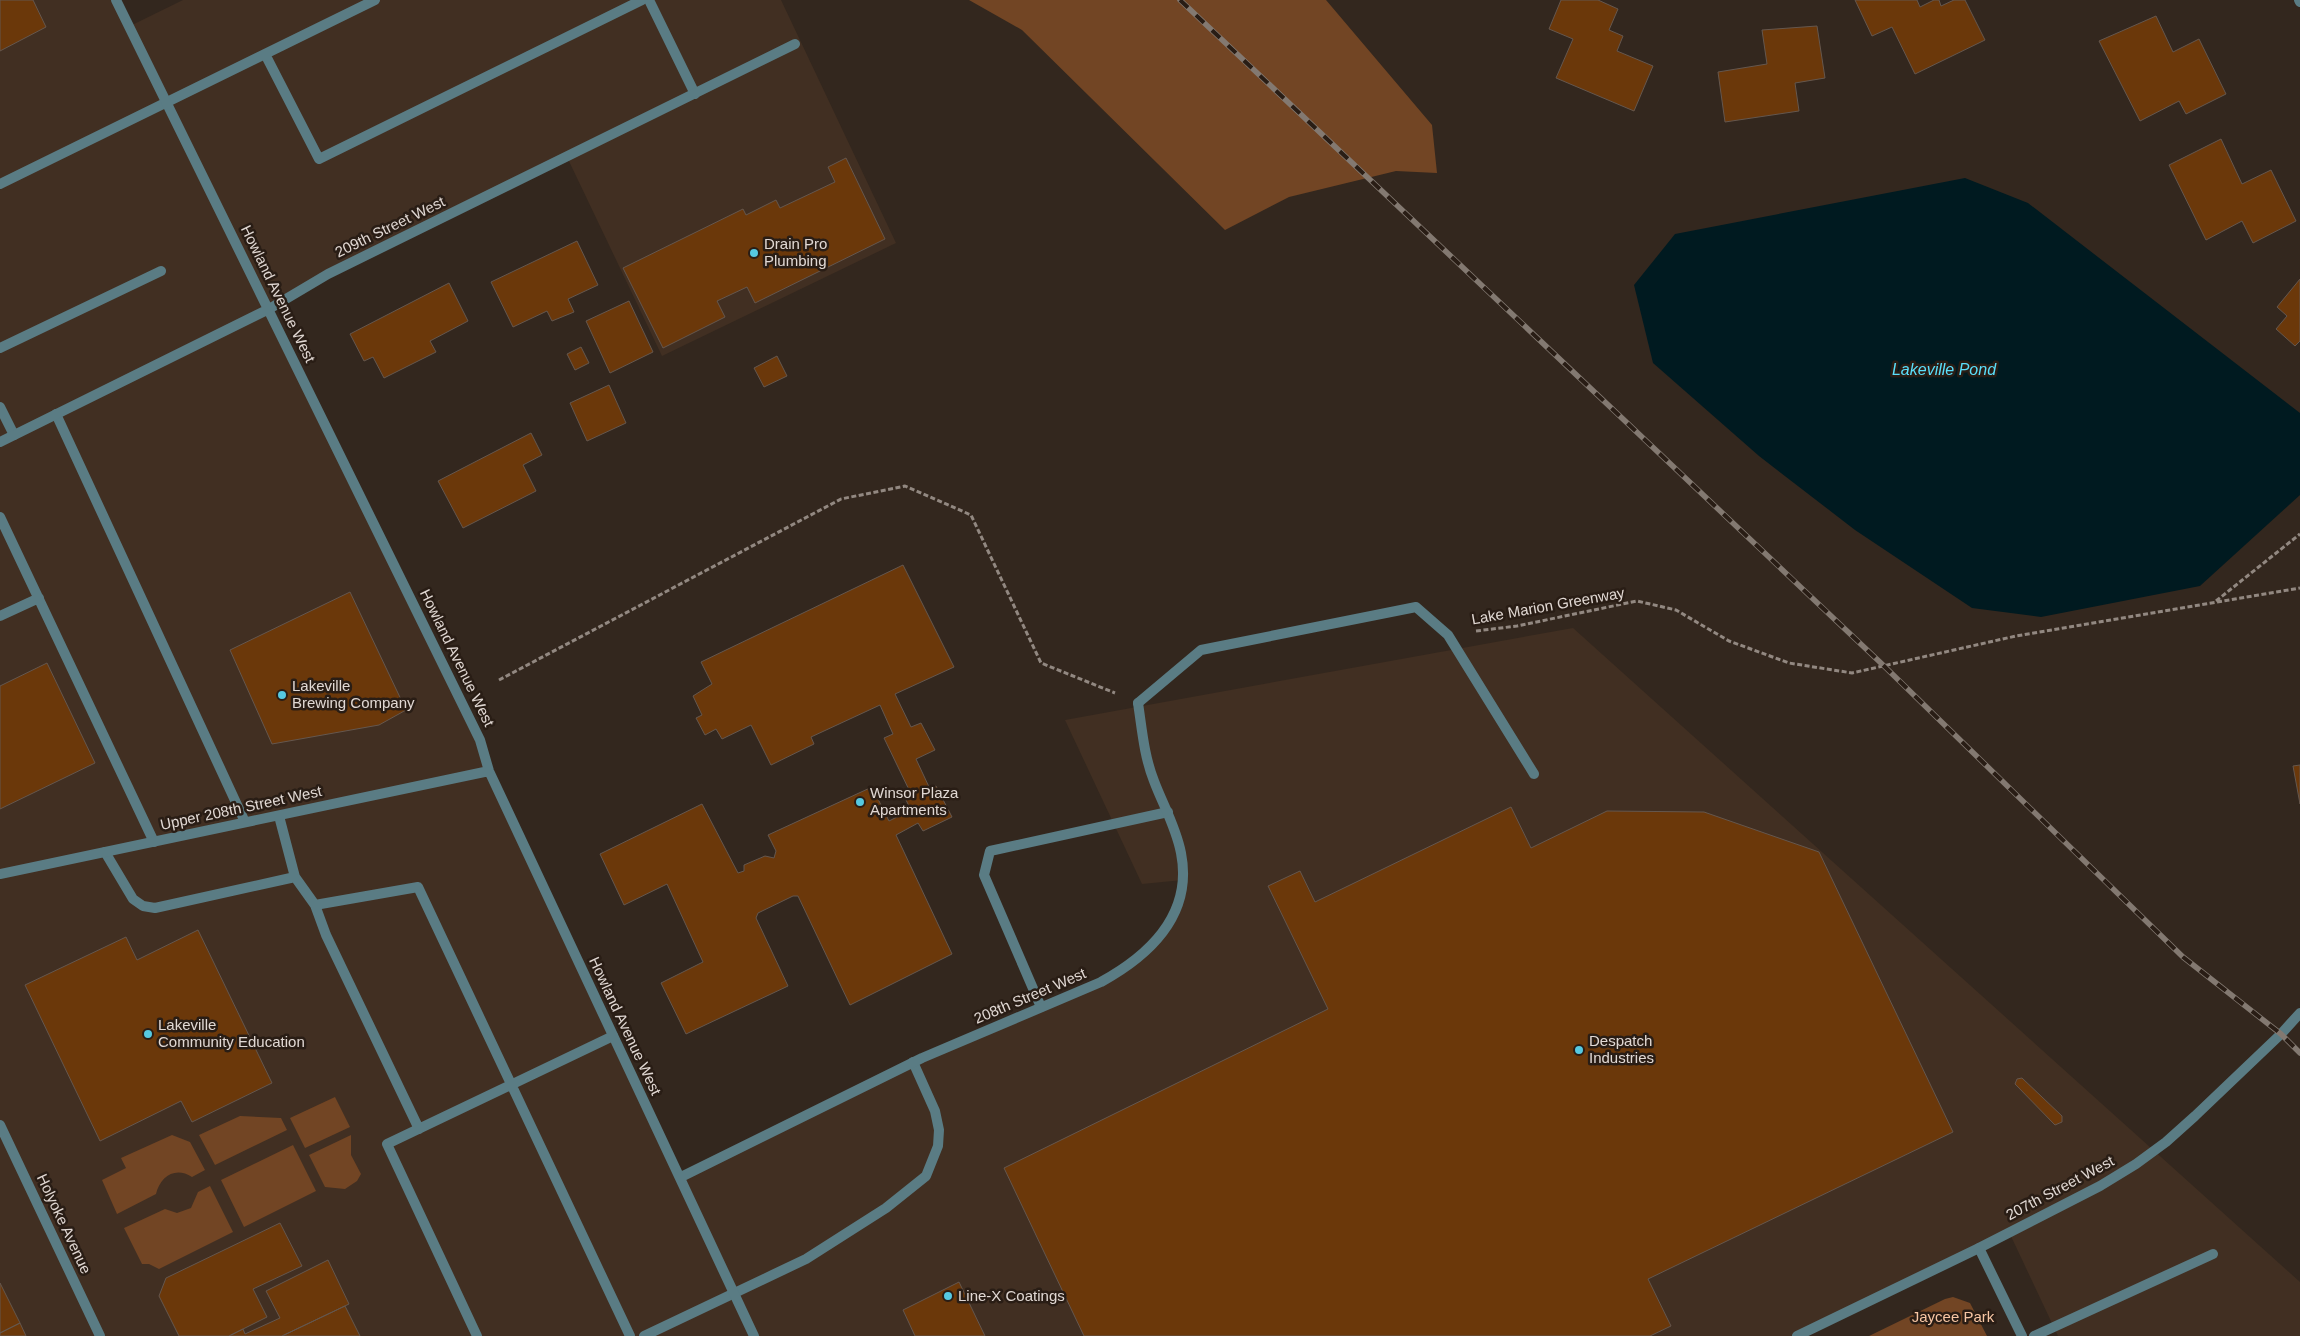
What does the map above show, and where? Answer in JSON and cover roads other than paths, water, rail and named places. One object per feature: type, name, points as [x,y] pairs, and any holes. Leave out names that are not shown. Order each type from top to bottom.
[{"type":"street","name":"Howland Avenue West","points":[[116,0],[480,740],[489,771],[754,1336]]},
{"type":"street","points":[[0,184],[375,0]]},
{"type":"street","points":[[265,54],[320,160],[642,0]]},
{"type":"street","points":[[649,0],[695,94]]},
{"type":"street","name":"209th Street West","points":[[0,442],[269,309],[328,274],[795,44]]},
{"type":"street","points":[[0,348],[161,271]]},
{"type":"street","points":[[0,407],[14,435]]},
{"type":"street","points":[[56,414],[245,822]]},
{"type":"street","points":[[0,518],[154,842]]},
{"type":"street","points":[[0,616],[39,598]]},
{"type":"street","name":"208th Street West","points":[[681,1177],[913,1062],[1101,982],[1124,969],[1158,939],[1172,918],[1181,894],[1184,875],[1181,852],[1168,812],[1146,758],[1138,703],[1201,650],[1416,608],[1448,635],[1534,774]]},
{"type":"street","name":"Upper 208th Street West","points":[[0,874],[489,771]]},
{"type":"street","points":[[1041,1007],[984,875],[990,850],[1168,812]]},
{"type":"street","points":[[279,816],[295,877],[315,904],[326,935],[418,1129]]},
{"type":"street","points":[[105,852],[133,898],[143,906],[155,908],[295,877]]},
{"type":"street","points":[[315,904],[418,888],[630,1336]]},
{"type":"street","name":"207th Street West","points":[[1796,1336],[1979,1248],[2100,1186],[2144,1158],[2195,1116],[2300,1013]]},
{"type":"street","points":[[477,1336],[386,1144],[613,1036]]},
{"type":"street","points":[[644,1336],[806,1259],[833,1244],[886,1208],[926,1176],[938,1146],[939,1130],[935,1111],[913,1062]]},
{"type":"street","name":"Holyoke Avenue","points":[[0,1125],[2,1136],[100,1336]]},
{"type":"street","points":[[1979,1248],[2022,1336]]},
{"type":"street","points":[[2034,1336],[2213,1254]]},
{"type":"water","name":"Lakeville Pond","points":[[1965,178],[2028,203],[2300,413],[2300,495],[2200,586],[2041,617],[1972,608],[1855,530],[1759,456],[1653,363],[1634,285],[1675,234]]},
{"type":"railway","points":[[1180,0],[1883,665],[2183,957],[2281,1034],[2300,1053]]},
{"type":"place","name":"Drain Pro Plumbing","points":[[754,253]]},
{"type":"place","name":"Lakeville Brewing Company","points":[[282,695]]},
{"type":"place","name":"Winsor Plaza Apartments","points":[[860,802]]},
{"type":"place","name":"Lakeville Community Education","points":[[148,1034]]},
{"type":"place","name":"Despatch Industries","points":[[1579,1050]]},
{"type":"place","name":"Line-X Coatings","points":[[948,1296]]},
{"type":"park label","name":"Jaycee Park","points":[[1953,1317]]}]
